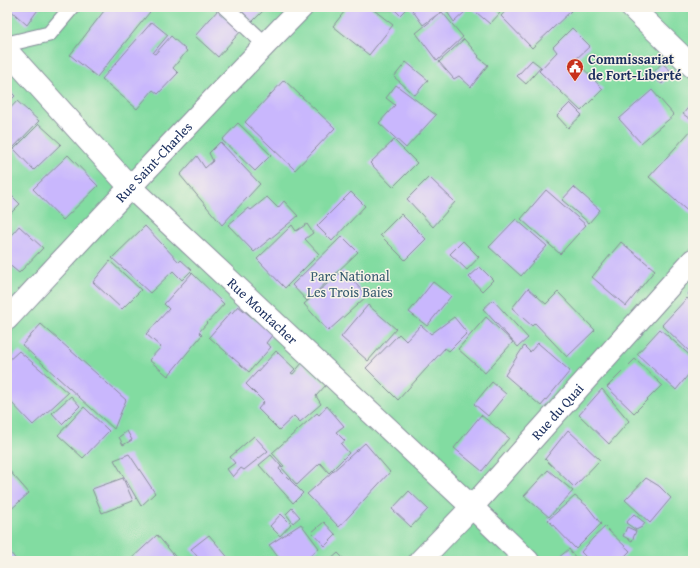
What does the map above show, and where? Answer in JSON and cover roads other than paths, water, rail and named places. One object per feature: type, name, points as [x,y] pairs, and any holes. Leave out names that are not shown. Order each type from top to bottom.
[{"type":"street","name":"Rue Saint-Charles","points":[[7,319],[130,187],[302,7]]},
{"type":"street","points":[[631,7],[693,67]]},
{"type":"street","name":"Rue Montacher","points":[[7,51],[130,187],[528,561]]},
{"type":"street","name":"Rue du Quai","points":[[420,561],[472,507],[693,260]]},
{"type":"lane","points":[[7,44],[49,34],[72,7]]},
{"type":"lane","points":[[225,7],[266,44]]},
{"type":"place","name":"Commissariat de Fort-Liberté","points":[[575,82]]},
{"type":"park label","name":"Parc National Les Trois Baies","points":[[350,284]]}]
